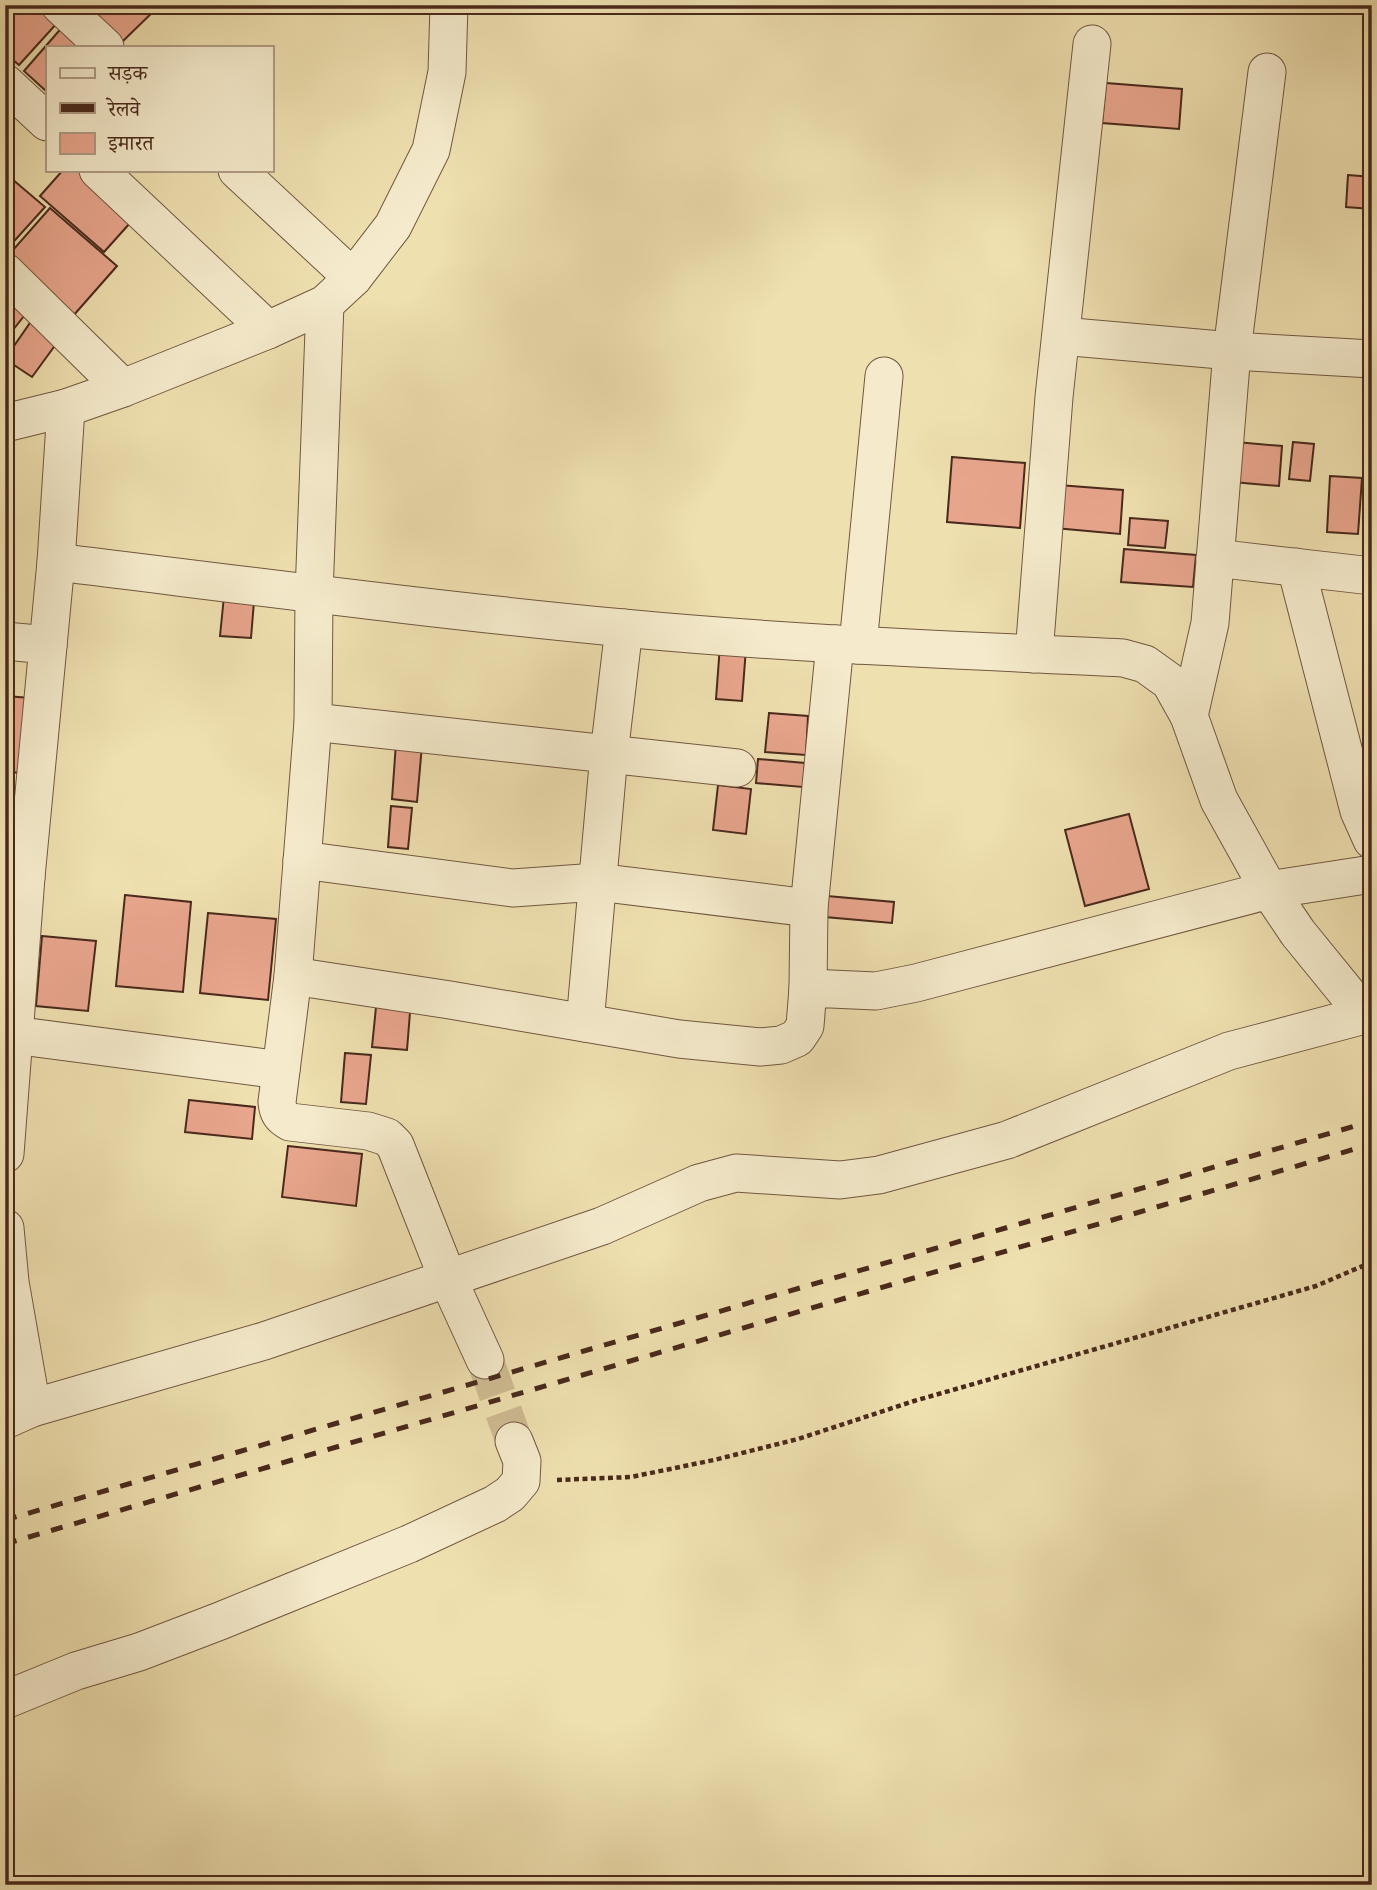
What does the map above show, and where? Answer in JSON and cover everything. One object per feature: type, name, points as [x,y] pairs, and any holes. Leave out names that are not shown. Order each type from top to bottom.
[{"type":"street","points":[[60,5],[104,46]]},
{"type":"street","points":[[5,423],[66,408],[123,388],[326,304],[353,278],[393,226],[431,150],[447,72],[449,5]]},
{"type":"street","points":[[1034,654],[1054,397],[1092,44]]},
{"type":"street","points":[[1189,716],[1210,624],[1232,351],[1267,72]]},
{"type":"street","points":[[5,83],[46,121]]},
{"type":"street","points":[[100,172],[268,330]]},
{"type":"street","points":[[239,172],[353,278]]},
{"type":"street","points":[[5,272],[123,388]]},
{"type":"street","points":[[326,304],[314,594],[313,723],[293,976],[278,1110],[282,1117],[290,1122],[368,1131],[387,1138],[395,1146],[448,1279],[485,1360]]},
{"type":"street","points":[[1061,336],[1232,351],[1372,359]]},
{"type":"street","points":[[293,976],[679,1039],[760,1046],[781,1045],[797,1038],[805,1026],[809,908],[884,376]]},
{"type":"street","points":[[5,1154],[13,1035],[15,876],[48,645],[66,408]]},
{"type":"street","points":[[1216,558],[1372,576]]},
{"type":"street","points":[[5,1228],[19,1414],[264,1341],[602,1226],[699,1184],[736,1173],[840,1180],[879,1175],[1007,1140],[1229,1051],[1368,1014],[1298,933],[1269,890],[1219,800],[1189,716],[1171,682],[1145,664],[1124,658],[847,645],[624,628],[56,562]]},
{"type":"street","points":[[1296,568],[1359,811],[1372,840]]},
{"type":"street","points":[[585,1023],[609,754],[624,628]]},
{"type":"street","points":[[5,641],[48,645]]},
{"type":"street","points":[[313,723],[737,768]]},
{"type":"street","points":[[302,860],[513,888],[597,883],[809,908]]},
{"type":"street","points":[[808,988],[876,991],[916,984],[1269,890],[1372,874]]},
{"type":"street","points":[[13,1035],[281,1070]]},
{"type":"street","points":[[5,1700],[76,1671],[139,1652],[220,1621],[409,1544],[495,1504],[510,1494],[521,1481],[522,1461],[514,1441]]},
{"type":"path","points":[[521,1481],[631,1477],[798,1439],[914,1401],[1316,1286],[1372,1262]]},
{"type":"building","points":[[5,5],[38,5],[58,22],[19,65],[5,53]]},
{"type":"building","points":[[87,5],[160,5],[122,42]]},
{"type":"building","points":[[65,24],[91,46],[46,46],[46,91],[24,71]]},
{"type":"building","points":[[1106,83],[1182,89],[1179,129],[1102,123]]},
{"type":"building","points":[[61,172],[91,172],[139,213],[104,252],[40,196]]},
{"type":"building","points":[[5,173],[45,207],[7,249],[5,248]]},
{"type":"building","points":[[1348,175],[1372,177],[1372,209],[1346,207]]},
{"type":"building","points":[[50,208],[117,266],[73,316],[6,258]]},
{"type":"building","points":[[5,293],[28,311],[5,340]]},
{"type":"building","points":[[32,320],[59,340],[32,377],[5,359]]},
{"type":"building","points":[[1236,442],[1282,446],[1279,486],[1233,482]]},
{"type":"building","points":[[1293,442],[1314,444],[1310,481],[1289,479]]},
{"type":"building","points":[[952,457],[1025,463],[1020,528],[947,522]]},
{"type":"building","points":[[1330,476],[1362,478],[1358,534],[1327,532]]},
{"type":"building","points":[[1058,485],[1123,490],[1120,534],[1055,528]]},
{"type":"building","points":[[1130,518],[1168,521],[1165,548],[1128,545]]},
{"type":"building","points":[[1124,549],[1196,555],[1193,587],[1121,582]]},
{"type":"building","points":[[225,586],[255,589],[251,638],[220,636]]},
{"type":"building","points":[[720,645],[746,648],[742,701],[716,699]]},
{"type":"building","points":[[5,696],[31,698],[24,773],[5,772]]},
{"type":"building","points":[[769,713],[808,716],[806,755],[765,752]]},
{"type":"building","points":[[396,743],[422,745],[417,802],[392,799]]},
{"type":"building","points":[[758,759],[805,763],[803,787],[756,783]]},
{"type":"building","points":[[718,785],[751,789],[746,834],[713,830]]},
{"type":"building","points":[[391,806],[412,808],[408,849],[388,847]]},
{"type":"building","points":[[1129,814],[1149,889],[1085,906],[1065,830]]},
{"type":"building","points":[[125,895],[191,902],[183,992],[116,986]]},
{"type":"building","points":[[827,896],[894,902],[892,923],[825,917]]},
{"type":"building","points":[[208,913],[276,919],[268,1000],[200,993]]},
{"type":"building","points":[[42,936],[96,941],[88,1011],[36,1006]]},
{"type":"building","points":[[377,997],[411,1000],[407,1050],[372,1047]]},
{"type":"building","points":[[345,1053],[371,1055],[366,1104],[341,1102]]},
{"type":"building","points":[[189,1100],[255,1107],[252,1139],[185,1132]]},
{"type":"building","points":[[288,1146],[362,1154],[356,1206],[282,1197]]},
{"type":"tunnel","points":[[485,1360],[514,1441]]},
{"type":"railway","points":[[5,1520],[1372,1121]]},
{"type":"railway","points":[[5,1544],[1372,1144]]}]
